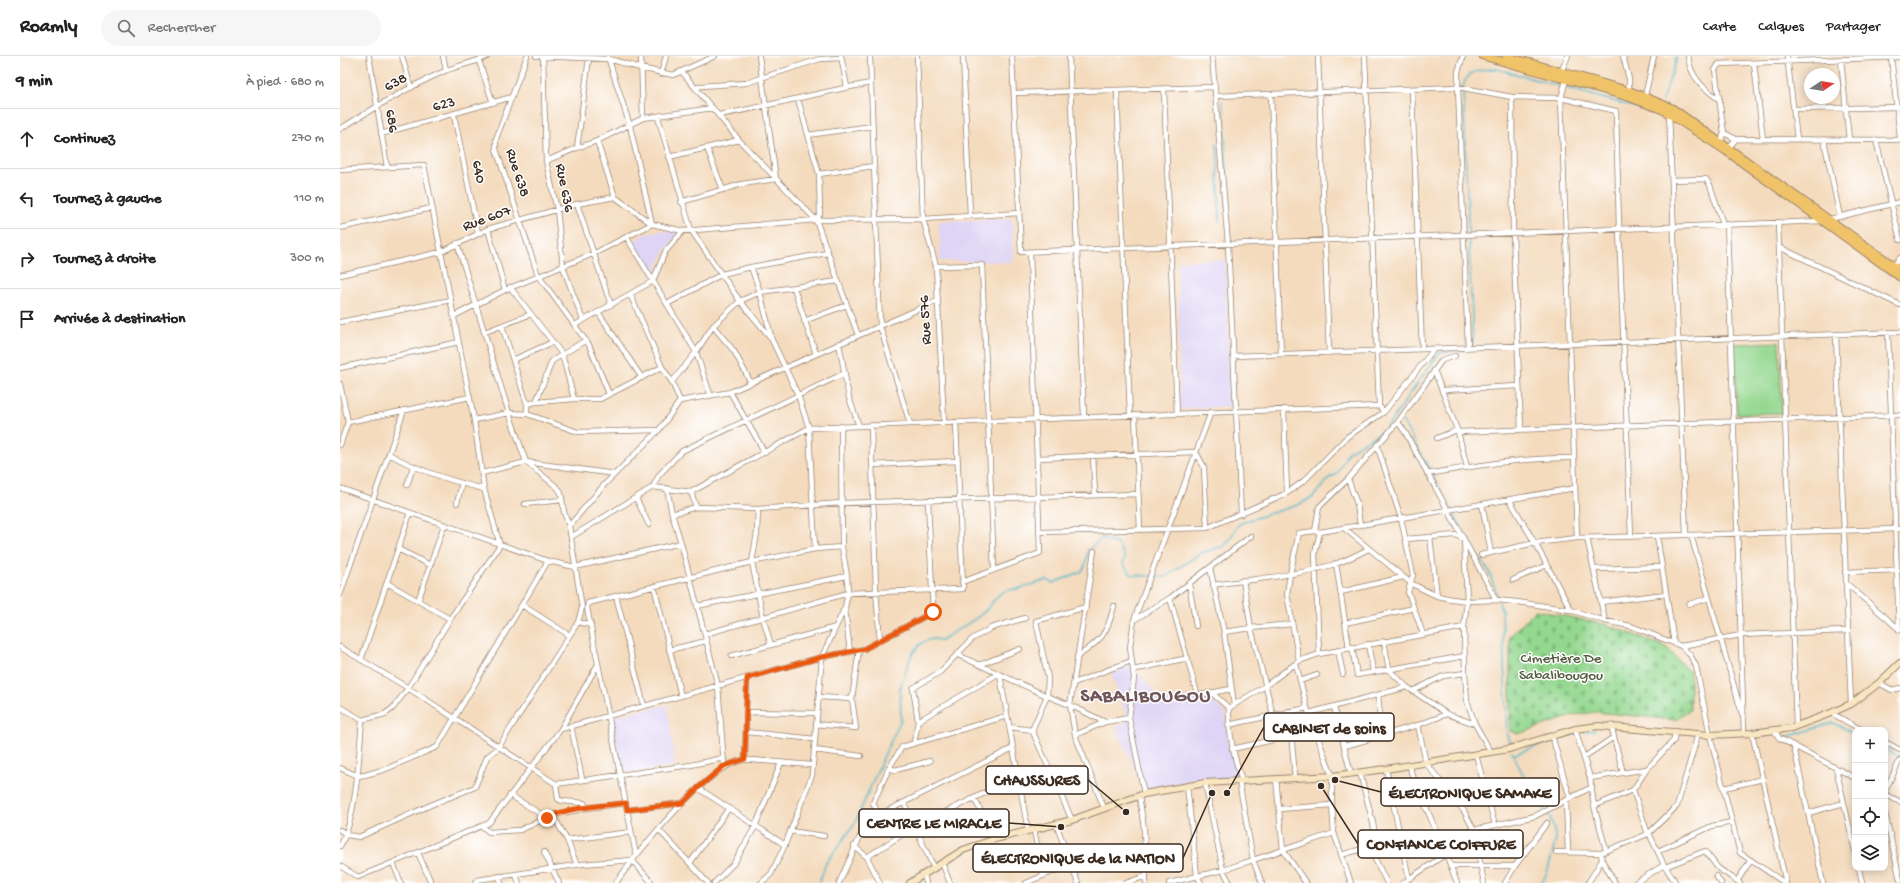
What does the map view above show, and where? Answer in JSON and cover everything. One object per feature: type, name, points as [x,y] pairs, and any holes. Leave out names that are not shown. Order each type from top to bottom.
[{"type":"main road","points":[[1483,56],[1564,86],[1645,96],[1656,104]]},
{"type":"main road","points":[[1506,56],[1629,94],[1668,109],[1721,141],[1727,149]]},
{"type":"main road","points":[[1668,109],[1727,149],[1894,268],[1900,277]]},
{"type":"main road","points":[[910,883],[963,850],[995,839],[1072,820],[1142,795],[1187,786],[1205,783],[1360,773],[1511,749],[1575,729],[1611,725],[1710,735],[1752,733],[1796,726],[1850,704],[1879,683],[1900,663]]},
{"type":"street","name":"686","points":[[369,56],[386,167]]},
{"type":"street","points":[[402,56],[410,88]]},
{"type":"street","points":[[443,56],[446,70]]},
{"type":"street","name":"638","points":[[340,129],[410,88],[446,70],[479,61],[488,56]]},
{"type":"street","name":"Rue 638","points":[[527,56],[495,144],[538,275],[586,340],[609,394]]},
{"type":"street","points":[[536,56],[589,58],[608,57],[661,74],[673,75],[682,72],[706,57],[715,56]]},
{"type":"street","name":"Rue 636","points":[[543,56],[546,161],[557,210],[563,267],[583,320]]},
{"type":"street","points":[[641,56],[640,68],[643,118]]},
{"type":"street","points":[[661,74],[666,56]]},
{"type":"street","points":[[759,56],[776,179]]},
{"type":"street","points":[[870,56],[880,326],[910,424]]},
{"type":"street","name":"Rue 576","points":[[918,56],[923,219],[936,266],[944,422]]},
{"type":"street","points":[[963,56],[970,216]]},
{"type":"street","points":[[1012,56],[1021,252],[1825,220],[1900,202]]},
{"type":"street","points":[[1069,56],[1084,417]]},
{"type":"street","points":[[1212,56],[1228,244],[1241,514]]},
{"type":"street","points":[[1318,56],[1318,93],[1329,353]]},
{"type":"street","points":[[1365,56],[1376,351],[1379,406],[1384,412]]},
{"type":"street","points":[[1463,56],[1458,72],[1458,87],[1468,348]]},
{"type":"street","points":[[1623,56],[1629,79],[1629,94]]},
{"type":"street","points":[[1645,96],[1654,56]]},
{"type":"street","points":[[1688,56],[1689,66],[1693,75],[1706,91],[1720,100]]},
{"type":"street","points":[[1787,56],[1797,140]]},
{"type":"street","points":[[608,57],[630,126],[652,224]]},
{"type":"street","points":[[696,88],[701,86],[746,83],[820,59],[841,57],[847,87]]},
{"type":"street","points":[[1561,72],[1566,57]]},
{"type":"street","points":[[1724,133],[1736,139],[1900,139],[1898,107],[1891,57]]},
{"type":"street","points":[[1721,141],[1724,133],[1715,70],[1719,64],[1754,64],[1900,57]]},
{"type":"street","points":[[577,148],[589,58]]},
{"type":"street","points":[[1841,60],[1849,140]]},
{"type":"street","points":[[479,61],[493,103]]},
{"type":"street","points":[[1754,64],[1763,139]]},
{"type":"street","points":[[682,72],[739,140],[816,220],[858,335]]},
{"type":"street","points":[[719,115],[766,107],[847,87],[871,83]]},
{"type":"street","points":[[1564,86],[1561,98],[1577,538]]},
{"type":"street","points":[[1014,93],[1214,87]]},
{"type":"street","points":[[1216,96],[1366,92],[1458,87],[1512,97],[1561,98],[1614,110],[1618,113],[1619,228],[1631,536]]},
{"type":"street","points":[[1164,88],[1177,414]]},
{"type":"street","points":[[1117,90],[1124,248],[1133,415],[1137,454],[1140,530]]},
{"type":"street","points":[[1412,90],[1422,349]]},
{"type":"street","points":[[1270,95],[1281,354]]},
{"type":"street","name":"623","points":[[381,134],[454,115],[512,97]]},
{"type":"street","points":[[1512,97],[1513,233],[1521,430]]},
{"type":"street","points":[[798,99],[819,174],[820,214],[816,220]]},
{"type":"street","points":[[1794,109],[1898,107]]},
{"type":"street","points":[[546,161],[597,141],[630,126],[643,118],[713,108]]},
{"type":"street","points":[[1668,109],[1682,423],[1689,535],[1709,598],[1744,721]]},
{"type":"street","name":"640","points":[[454,115],[478,233]]},
{"type":"street","points":[[658,117],[691,230],[740,300],[771,338]]},
{"type":"street","points":[[808,135],[872,126]]},
{"type":"street","points":[[1727,149],[1736,139]]},
{"type":"street","points":[[669,157],[739,140]]},
{"type":"street","points":[[1824,140],[1840,217]]},
{"type":"street","points":[[1876,140],[1900,240]]},
{"type":"street","points":[[597,141],[615,197],[652,224],[683,231],[816,220],[923,219],[1019,213]]},
{"type":"street","points":[[707,148],[723,190]]},
{"type":"street","points":[[340,170],[424,165],[470,397],[484,489],[500,545],[450,619],[408,688],[389,711],[362,720],[340,707]]},
{"type":"street","points":[[819,174],[874,166]]},
{"type":"street","points":[[682,202],[742,184],[776,179]]},
{"type":"street","points":[[1672,180],[1706,179],[1710,185],[1725,224],[1731,338],[1744,733]]},
{"type":"street","name":"Rue 607","points":[[340,276],[441,252],[488,229],[578,204],[615,197]]},
{"type":"street","points":[[578,204],[612,305]]},
{"type":"street","points":[[340,228],[432,208]]},
{"type":"street","points":[[1778,222],[1796,726]]},
{"type":"street","points":[[454,316],[476,303],[510,287],[595,253],[652,224]]},
{"type":"street","points":[[488,229],[505,290]]},
{"type":"street","points":[[575,325],[653,281],[665,252],[683,231]]},
{"type":"street","points":[[627,238],[696,352],[710,394]]},
{"type":"street","points":[[340,830],[347,835],[359,837],[475,787],[487,757],[498,748],[578,622],[582,608],[569,526],[564,512],[561,493],[552,481],[526,462],[509,413],[457,243]]},
{"type":"street","points":[[1779,247],[1900,305]]},
{"type":"street","points":[[962,582],[1040,553],[1030,252]]},
{"type":"street","points":[[667,304],[722,274],[827,253]]},
{"type":"street","points":[[1894,268],[1900,258]]},
{"type":"street","points":[[936,266],[982,265],[994,570]]},
{"type":"street","points":[[751,267],[760,292],[771,338],[798,395],[809,428],[815,549]]},
{"type":"street","points":[[672,382],[696,352],[713,326],[740,300],[760,292],[838,281]]},
{"type":"street","points":[[510,287],[562,354],[574,399]]},
{"type":"street","points":[[794,288],[816,354]]},
{"type":"street","points":[[630,294],[662,367],[672,382],[680,401]]},
{"type":"street","points":[[340,322],[451,300]]},
{"type":"street","points":[[569,526],[615,474],[659,430],[680,401],[710,394],[730,392],[839,343],[938,301]]},
{"type":"street","points":[[804,321],[847,305]]},
{"type":"street","points":[[598,312],[642,378]]},
{"type":"street","points":[[485,332],[531,314]]},
{"type":"street","points":[[502,326],[527,404],[526,414]]},
{"type":"street","points":[[713,326],[734,351],[750,383]]},
{"type":"street","points":[[1233,356],[1900,332]]},
{"type":"street","points":[[1888,333],[1898,529],[1900,630]]},
{"type":"street","points":[[1836,334],[1850,704]]},
{"type":"street","points":[[536,402],[551,363],[562,354],[586,340]]},
{"type":"street","points":[[340,368],[459,342]]},
{"type":"street","points":[[513,360],[553,342]]},
{"type":"street","points":[[839,343],[849,398],[859,426]]},
{"type":"street","points":[[1040,532],[1207,528],[1287,493],[1305,480],[1347,437],[1384,412],[1434,349]]},
{"type":"street","points":[[1319,654],[1317,569],[1315,553],[1319,507],[1348,479],[1398,422],[1442,360],[1455,356]]},
{"type":"street","points":[[527,404],[574,399],[598,399],[662,367]]},
{"type":"street","points":[[1434,370],[1458,431],[1467,468]]},
{"type":"street","points":[[571,537],[653,487],[660,475],[682,451],[745,419],[845,373]]},
{"type":"street","points":[[340,384],[348,422],[340,445]]},
{"type":"street","points":[[1443,390],[1519,386]]},
{"type":"street","points":[[730,392],[765,453]]},
{"type":"street","points":[[348,422],[470,397]]},
{"type":"street","points":[[653,487],[691,492],[809,428],[1379,406]]},
{"type":"street","points":[[1284,409],[1287,493]]},
{"type":"street","points":[[340,595],[404,410]]},
{"type":"street","points":[[1146,883],[1142,795],[1129,718],[1134,678],[1130,647],[1134,620],[1146,584],[1211,412]]},
{"type":"street","points":[[474,420],[509,413],[526,414],[578,432],[659,430]]},
{"type":"street","points":[[1437,438],[1458,431],[1521,430],[1900,415]]},
{"type":"street","points":[[705,634],[848,593],[963,589],[956,422]]},
{"type":"street","points":[[1398,422],[1464,539],[1496,600]]},
{"type":"street","points":[[871,425],[876,591],[880,641]]},
{"type":"street","points":[[761,883],[771,874],[786,846],[790,831],[812,775],[822,657],[845,607],[848,593],[847,576],[842,547],[841,426]]},
{"type":"street","points":[[1377,446],[1401,518],[1413,575],[1412,584],[1408,592],[1423,634]]},
{"type":"street","points":[[1037,458],[1196,452]]},
{"type":"street","points":[[1196,452],[1204,467],[1207,528]]},
{"type":"street","points":[[389,454],[413,467],[484,489]]},
{"type":"street","points":[[1093,456],[1095,495]]},
{"type":"street","points":[[1427,474],[1553,457],[1574,458]]},
{"type":"street","points":[[872,465],[958,461]]},
{"type":"street","points":[[482,473],[526,462],[615,474]]},
{"type":"street","points":[[406,485],[413,467]]},
{"type":"street","points":[[1348,479],[1357,504],[1360,526]]},
{"type":"street","points":[[457,503],[462,483]]},
{"type":"street","points":[[340,488],[548,562],[575,567],[681,544]]},
{"type":"street","points":[[666,488],[718,686],[724,766]]},
{"type":"street","points":[[1351,883],[1334,833],[1332,776],[1308,711],[1300,681],[1287,594],[1299,533],[1360,526],[1575,488]]},
{"type":"street","points":[[691,492],[696,507]]},
{"type":"street","points":[[672,514],[696,507],[758,509],[842,503],[1138,494]]},
{"type":"street","points":[[636,498],[649,525]]},
{"type":"street","points":[[525,504],[562,500]]},
{"type":"street","points":[[560,729],[822,657],[859,650],[880,641],[933,612],[928,500]]},
{"type":"street","points":[[1509,500],[1535,543],[1571,610]]},
{"type":"street","points":[[1482,504],[1491,553]]},
{"type":"street","points":[[758,509],[757,533],[752,562],[763,618],[771,645]]},
{"type":"street","points":[[361,660],[410,513]]},
{"type":"street","points":[[418,601],[444,525]]},
{"type":"street","points":[[1344,528],[1412,584],[1437,596],[1467,601],[1496,600],[1571,610],[1606,621],[1631,626],[1681,646],[1690,654],[1696,666],[1710,735],[1740,853],[1785,883]]},
{"type":"street","points":[[1481,555],[1535,543],[1577,538],[1898,529]]},
{"type":"street","points":[[1406,539],[1456,535],[1464,539]]},
{"type":"street","points":[[1134,620],[1170,598],[1251,536]]},
{"type":"street","points":[[1657,536],[1674,643]]},
{"type":"street","points":[[1430,537],[1437,596]]},
{"type":"street","points":[[1587,538],[1606,621]]},
{"type":"street","points":[[1464,539],[1467,601],[1464,627],[1467,701],[1475,724],[1491,752]]},
{"type":"street","points":[[636,855],[587,608],[588,603],[752,562],[815,549],[842,547]]},
{"type":"street","points":[[398,549],[430,565]]},
{"type":"street","points":[[1214,585],[1317,569],[1336,563],[1369,549]]},
{"type":"street","points":[[1094,551],[1070,705],[1075,735],[1104,808]]},
{"type":"street","points":[[340,768],[358,776],[386,769],[437,747],[548,562]]},
{"type":"street","points":[[1336,563],[1345,623],[1357,675],[1465,656]]},
{"type":"street","points":[[1513,580],[1547,565]]},
{"type":"street","points":[[1594,569],[1662,567]]},
{"type":"street","points":[[1210,568],[1224,632],[1234,705]]},
{"type":"street","points":[[1845,572],[1898,570]]},
{"type":"street","points":[[697,606],[847,576]]},
{"type":"street","points":[[1340,592],[1403,577]]},
{"type":"street","points":[[1243,580],[1251,628],[1273,715]]},
{"type":"street","points":[[387,583],[450,619]]},
{"type":"street","points":[[1846,583],[1900,630]]},
{"type":"street","points":[[1189,584],[1196,626]]},
{"type":"street","points":[[654,586],[681,696]]},
{"type":"street","points":[[1601,602],[1666,594]]},
{"type":"street","points":[[616,596],[644,706]]},
{"type":"street","points":[[1170,598],[1197,693],[1200,695],[1231,689]]},
{"type":"street","points":[[1689,604],[1709,598]]},
{"type":"street","points":[[522,605],[569,635]]},
{"type":"street","points":[[1077,658],[1099,641],[1110,624],[1114,606]]},
{"type":"street","points":[[845,607],[850,652]]},
{"type":"street","points":[[1072,820],[1032,730],[1047,696],[1048,678],[1036,621],[1086,608]]},
{"type":"street","points":[[1345,623],[1414,608]]},
{"type":"street","points":[[914,743],[918,721],[913,688],[940,672],[972,639],[991,628],[1025,618]]},
{"type":"street","points":[[578,622],[591,626]]},
{"type":"street","points":[[1224,632],[1292,624]]},
{"type":"street","points":[[731,656],[836,627]]},
{"type":"street","points":[[1229,708],[1265,686],[1298,663],[1319,654],[1464,627]]},
{"type":"street","points":[[1681,646],[1741,636],[1848,631]]},
{"type":"street","points":[[669,650],[706,641]]},
{"type":"street","points":[[1384,641],[1389,670],[1407,687],[1447,714],[1475,724]]},
{"type":"street","points":[[1368,644],[1374,671]]},
{"type":"street","points":[[340,647],[408,688],[498,748],[556,784],[582,779],[692,765],[724,758]]},
{"type":"street","points":[[979,665],[1020,649]]},
{"type":"street","points":[[816,724],[856,728],[852,699],[859,650]]},
{"type":"street","points":[[1338,650],[1343,674]]},
{"type":"street","points":[[958,655],[1106,722]]},
{"type":"street","points":[[1133,670],[1188,658]]},
{"type":"street","points":[[1074,682],[1131,661]]},
{"type":"street","points":[[340,866],[358,877],[489,823],[560,729],[598,664]]},
{"type":"street","points":[[1413,691],[1443,676],[1465,673]]},
{"type":"street","points":[[918,721],[999,674]]},
{"type":"street","points":[[999,674],[1018,778],[1043,876]]},
{"type":"street","points":[[1300,681],[1317,675]]},
{"type":"street","points":[[745,759],[747,678]]},
{"type":"street","points":[[1879,683],[1892,690],[1900,688]]},
{"type":"street","points":[[1228,725],[1290,711],[1308,711],[1334,707],[1407,687]]},
{"type":"street","points":[[1212,693],[1229,708]]},
{"type":"street","points":[[1378,696],[1382,736]]},
{"type":"street","points":[[819,697],[852,699]]},
{"type":"street","points":[[1334,707],[1351,774]]},
{"type":"street","points":[[1229,708],[1228,725],[1240,781],[1253,860],[1262,883]]},
{"type":"street","points":[[1290,711],[1295,777]]},
{"type":"street","points":[[747,712],[817,713]]},
{"type":"street","points":[[1831,713],[1857,727]]},
{"type":"street","points":[[1345,746],[1418,725],[1447,714]]},
{"type":"street","points":[[879,815],[873,803],[889,768],[902,747],[1007,716]]},
{"type":"street","points":[[1075,735],[1106,722],[1129,718]]},
{"type":"street","points":[[340,846],[347,835],[358,776],[362,720]]},
{"type":"street","points":[[1418,725],[1426,763],[1464,811],[1474,830],[1484,883]]},
{"type":"street","points":[[1611,725],[1623,772]]},
{"type":"street","points":[[571,726],[582,779]]},
{"type":"street","points":[[1009,727],[1032,730]]},
{"type":"street","points":[[1575,729],[1590,778],[1594,806],[1606,850]]},
{"type":"street","points":[[1774,730],[1779,738],[1794,747],[1852,776]]},
{"type":"street","points":[[1594,806],[1633,790],[1646,769],[1674,740],[1675,731]]},
{"type":"street","points":[[746,732],[815,739]]},
{"type":"street","points":[[1752,733],[1785,883]]},
{"type":"street","points":[[1556,852],[1601,853],[1649,834],[1677,806],[1698,734]]},
{"type":"street","points":[[1232,748],[1291,736]]},
{"type":"street","points":[[1552,736],[1568,799],[1568,852]]},
{"type":"street","points":[[1584,757],[1614,737]]},
{"type":"street","points":[[1888,744],[1900,750]]},
{"type":"street","points":[[1794,747],[1823,883]]},
{"type":"street","points":[[839,883],[854,846],[863,830],[879,815],[1013,748]]},
{"type":"street","points":[[814,750],[861,756]]},
{"type":"street","points":[[1476,755],[1495,825]]},
{"type":"street","points":[[616,883],[636,855],[683,803],[724,766],[745,759],[813,765]]},
{"type":"street","points":[[1888,786],[1900,760]]},
{"type":"street","points":[[889,768],[896,770],[930,761]]},
{"type":"street","points":[[714,883],[734,863],[755,827],[781,762]]},
{"type":"street","points":[[1410,765],[1411,772],[1457,883]]},
{"type":"street","points":[[1836,768],[1852,837]]},
{"type":"street","points":[[1386,769],[1409,879]]},
{"type":"street","points":[[1590,778],[1646,769]]},
{"type":"street","points":[[1360,773],[1373,823],[1377,846]]},
{"type":"street","points":[[868,857],[914,827],[1018,778]]},
{"type":"street","points":[[1276,779],[1283,850],[1306,883]]},
{"type":"street","points":[[1724,788],[1762,779]]},
{"type":"street","points":[[1205,783],[1223,870],[1230,883]]},
{"type":"street","points":[[556,784],[558,799],[562,801],[584,803],[587,808]]},
{"type":"street","points":[[1187,786],[1197,876],[1201,883]]},
{"type":"street","points":[[1341,855],[1377,846],[1474,830],[1536,816],[1592,787]]},
{"type":"street","points":[[698,788],[786,846]]},
{"type":"street","points":[[1633,790],[1649,834],[1664,866],[1676,883]]},
{"type":"street","points":[[1888,794],[1900,802]]},
{"type":"street","points":[[510,795],[547,818]]},
{"type":"street","points":[[974,798],[995,839]]},
{"type":"street","points":[[482,826],[490,832],[520,830],[553,815],[587,808],[626,803]]},
{"type":"street","points":[[627,810],[683,803]]},
{"type":"street","points":[[904,803],[934,868]]},
{"type":"street","points":[[1808,812],[1844,803]]},
{"type":"street","points":[[1279,808],[1332,805]]},
{"type":"street","points":[[690,863],[729,808]]},
{"type":"street","points":[[553,815],[567,840],[577,865]]},
{"type":"street","points":[[1658,851],[1712,826],[1732,822]]},
{"type":"street","points":[[1505,883],[1514,866],[1547,823]]},
{"type":"street","points":[[1056,824],[1078,883]]},
{"type":"street","points":[[1888,826],[1900,880]]},
{"type":"street","points":[[659,830],[708,883]]},
{"type":"street","points":[[790,831],[824,836]]},
{"type":"street","points":[[567,840],[632,832]]},
{"type":"street","points":[[1169,883],[1223,870],[1334,833]]},
{"type":"street","points":[[854,846],[868,857],[880,883]]},
{"type":"street","points":[[1368,848],[1387,883]]},
{"type":"street","points":[[1635,883],[1664,866],[1705,851],[1718,868],[1738,882],[1751,860]]},
{"type":"street","points":[[544,852],[559,883]]},
{"type":"street","points":[[418,853],[430,880]]},
{"type":"street","points":[[1601,853],[1602,860],[1615,883]]},
{"type":"street","points":[[1404,883],[1446,854]]},
{"type":"street","points":[[475,883],[477,880],[499,876],[552,870],[577,865],[632,860]]},
{"type":"street","points":[[632,860],[652,883]]},
{"type":"street","points":[[1588,883],[1602,860]]},
{"type":"street","points":[[393,863],[400,883]]},
{"type":"street","points":[[942,863],[950,883]]},
{"type":"street","points":[[1026,883],[1071,864]]},
{"type":"street","points":[[1451,866],[1514,866]]},
{"type":"street","points":[[1860,871],[1862,883]]},
{"type":"street","points":[[924,874],[926,883]]},
{"type":"street","points":[[516,875],[519,883]]},
{"type":"street","points":[[499,876],[501,883]]},
{"type":"street","points":[[1126,883],[1146,876]]},
{"type":"street","points":[[1716,876],[1721,883]]},
{"type":"shaded area","points":[[1012,219],[1013,262],[940,261],[939,221]]},
{"type":"shaded area","points":[[660,231],[680,232],[665,251],[653,277],[633,243],[642,235]]},
{"type":"shaded area","points":[[1225,260],[1231,406],[1180,409],[1178,261]]},
{"type":"shaded area","points":[[1129,664],[1164,702],[1177,698],[1209,697],[1225,712],[1229,744],[1238,779],[1184,781],[1145,791],[1116,727],[1128,720],[1112,675]]},
{"type":"shaded area","points":[[667,705],[675,766],[621,773],[611,717]]},
{"type":"green space","points":[[1779,342],[1782,413],[1737,414],[1734,344]]},
{"type":"green space","name":"Cimetière De Sabalibougou","points":[[1535,610],[1608,625],[1666,647],[1690,673],[1690,710],[1676,720],[1596,712],[1575,715],[1518,734],[1510,731],[1510,636]]},
{"type":"waterway","points":[[1662,101],[1676,62],[1676,56]]},
{"type":"waterway","points":[[1473,346],[1463,87],[1468,77],[1480,70],[1497,69],[1657,113],[1659,110]]},
{"type":"waterway","points":[[1222,101],[1224,113],[1228,214]]},
{"type":"waterway","points":[[1217,143],[1220,221]]},
{"type":"waterway","points":[[819,883],[826,863],[854,825],[901,720],[900,688],[911,657],[920,645],[933,639],[942,641],[983,613],[998,595],[1006,590],[1017,589],[1047,580],[1053,583],[1081,572],[1085,566],[1088,550],[1102,538],[1106,541],[1118,544],[1125,557],[1123,564],[1132,575],[1165,577],[1201,553],[1224,546],[1238,525],[1246,521],[1298,505],[1313,497],[1329,478],[1337,474],[1348,452],[1385,430],[1439,353],[1472,349]]},
{"type":"waterway","points":[[1402,420],[1478,557],[1489,571],[1498,599]]},
{"type":"waterway","points":[[1499,602],[1502,611],[1507,735],[1511,747]]},
{"type":"waterway","points":[[1786,737],[1833,723],[1852,732]]},
{"type":"waterway","points":[[1513,755],[1563,736],[1595,730]]},
{"type":"waterway","points":[[1512,751],[1531,793],[1551,819],[1556,839],[1548,870],[1542,883]]},
{"type":"waterway","points":[[1888,751],[1900,757]]},
{"type":"place","name":"ÉLECTRONIQUE SAMAKE","points":[[1335,780]]},
{"type":"place","name":"CONFIANCE COIFFURE","points":[[1321,786]]},
{"type":"place","name":"ÉLECTRONIQUE de la NATION","points":[[1212,793]]},
{"type":"place","name":"CABINET de soins","points":[[1227,793]]},
{"type":"place","name":"CHAUSSURES","points":[[1126,812]]},
{"type":"place","name":"CENTRE LE MIRACLE","points":[[1061,827]]},
{"type":"district","name":"SABALIBOUGOU","points":[[1146,697]]},
{"type":"route","points":[[547,818],[553,815],[587,808],[626,803],[627,810],[683,803],[724,766],[745,759],[747,678],[822,657],[864,649],[933,612]]}]
